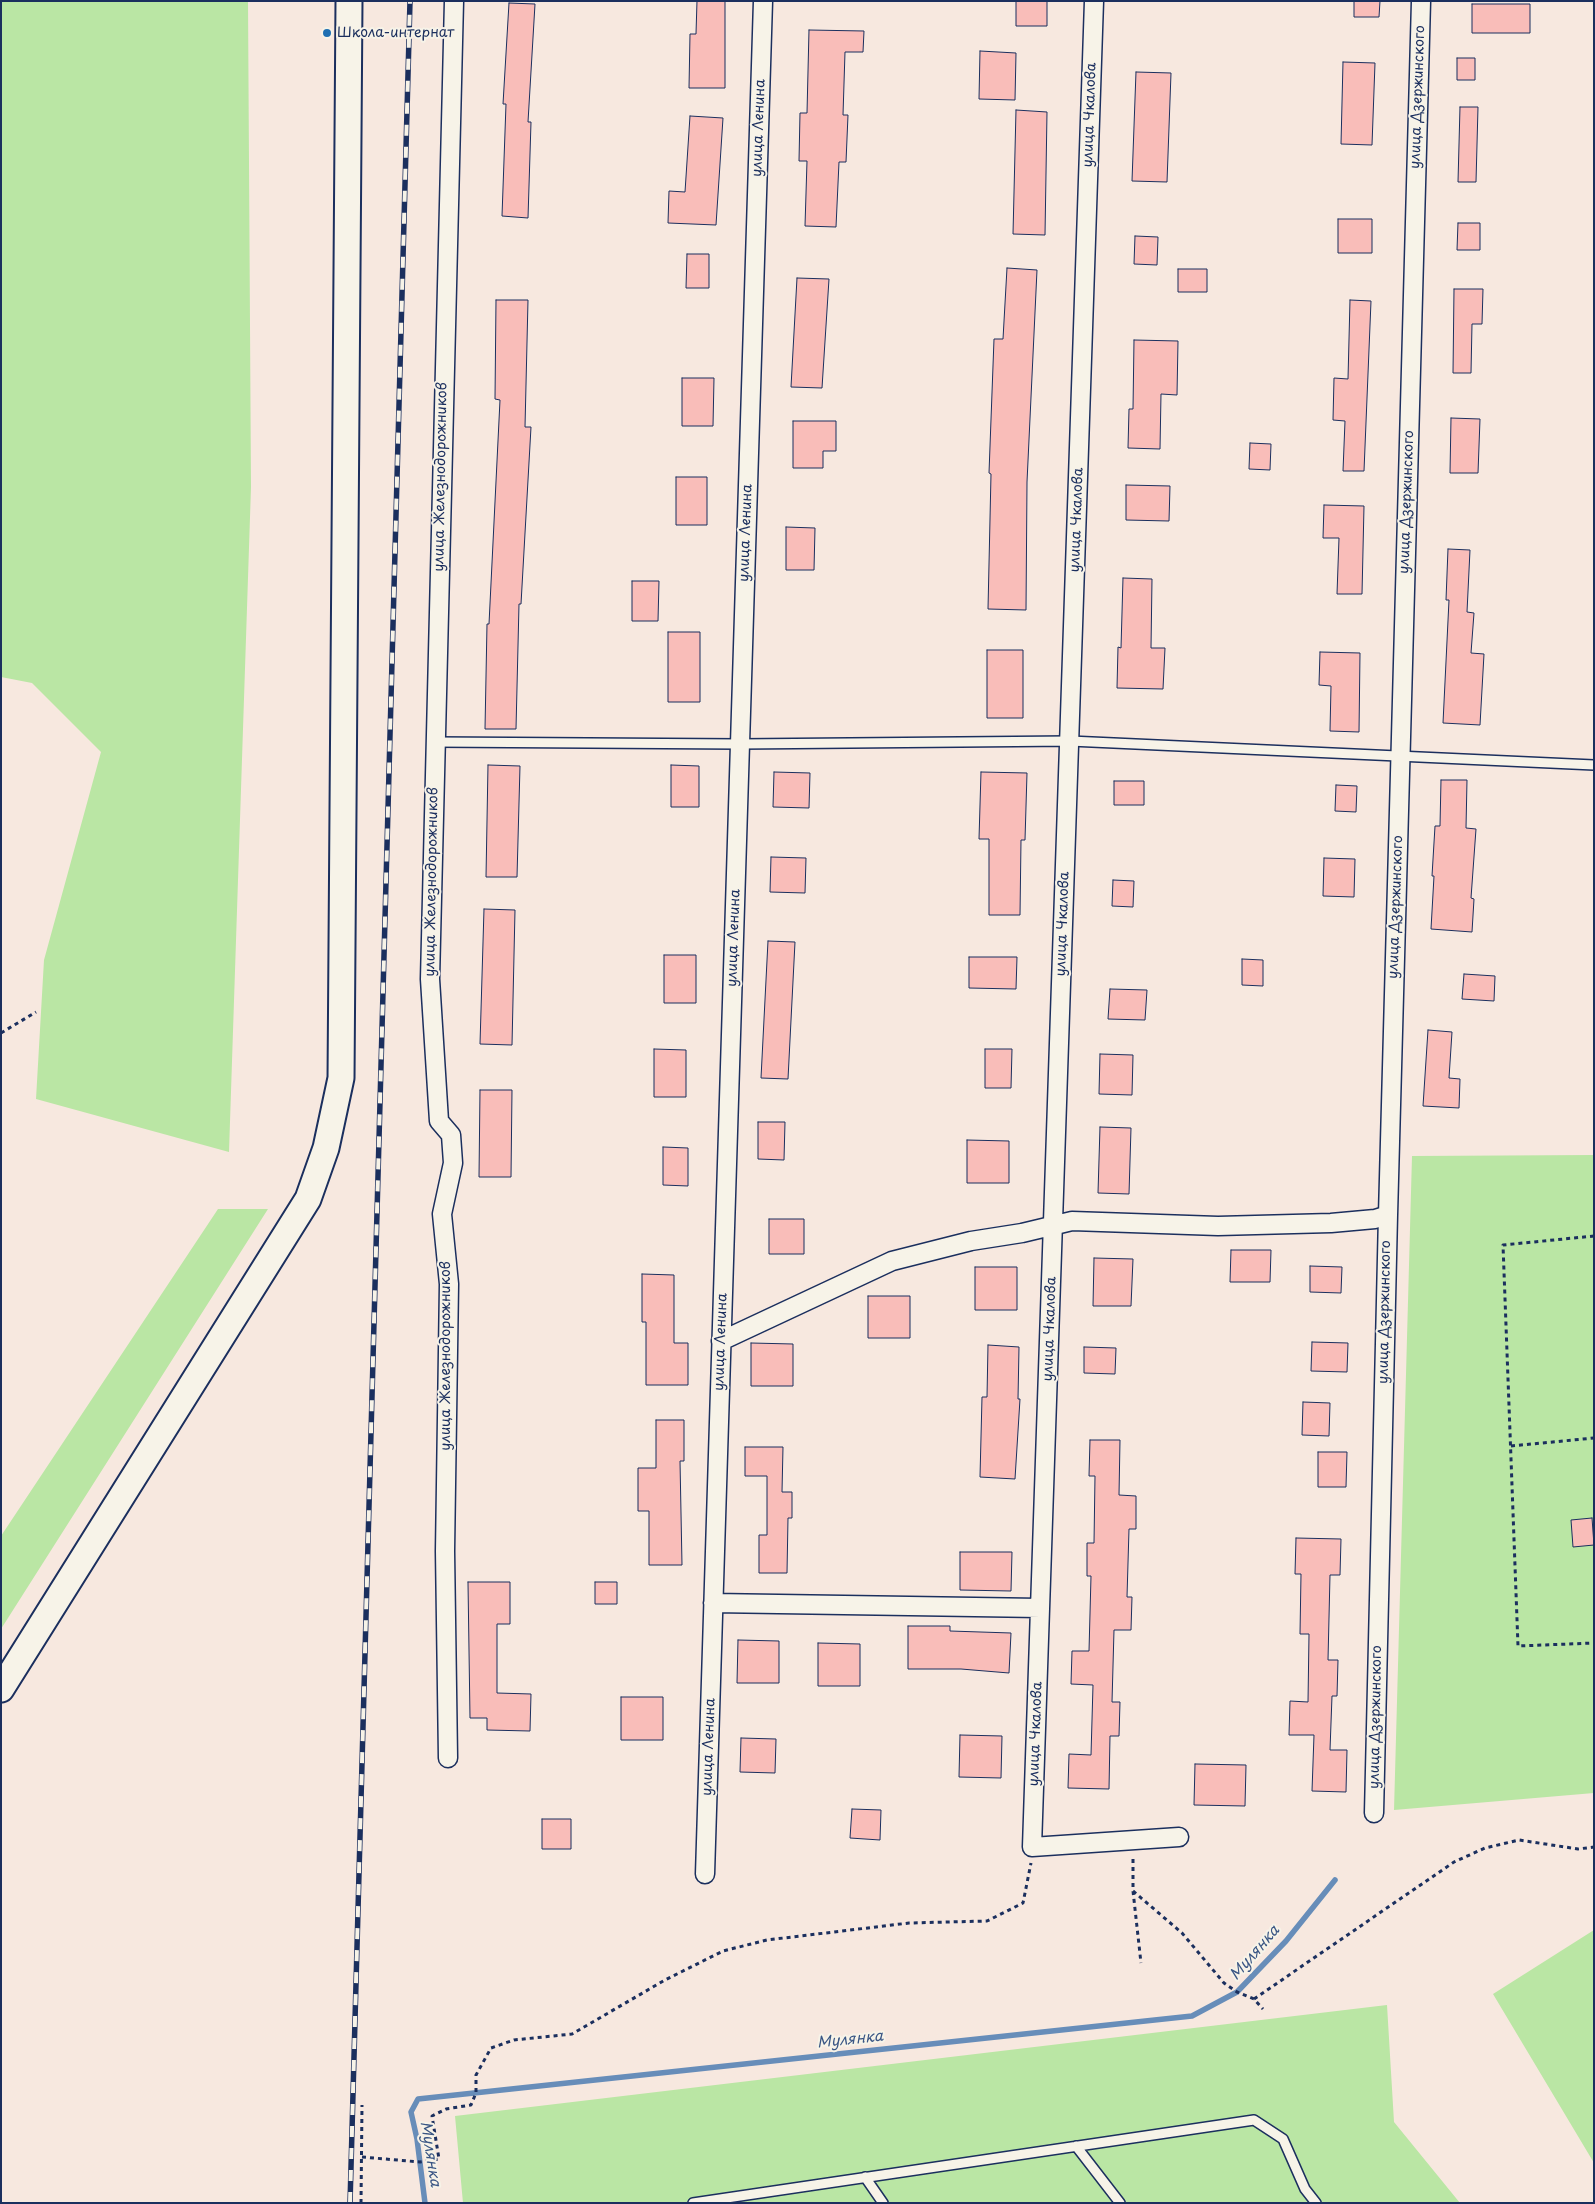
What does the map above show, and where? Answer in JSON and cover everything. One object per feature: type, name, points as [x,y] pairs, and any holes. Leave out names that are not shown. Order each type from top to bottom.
[{"type":"main road","points":[[1,1689],[308,1199],[326,1148],[339,1087],[350,1]]},
{"type":"street","name":"улица Железнодорожников","points":[[448,1758],[445,1550],[449,1284],[442,1214],[453,1163],[451,1135],[439,1121],[430,979],[454,1]]},
{"type":"street","name":"улица Ленина","points":[[705,1874],[763,1]]},
{"type":"street","name":"улица Чкалова","points":[[1032,1848],[1094,1]]},
{"type":"street","name":"улица Дзержинского","points":[[1374,1813],[1388,1215],[1421,1]]},
{"type":"street","points":[[722,1341],[892,1261],[971,1241],[1053,1227],[1072,1221],[1218,1226],[1285,1225],[1375,1219],[1388,1215]]},
{"type":"street","points":[[713,1603],[1040,1608]]},
{"type":"street","points":[[1032,1848],[1179,1837]]},
{"type":"lane","points":[[435,742],[740,744],[1070,740],[1594,765]]},
{"type":"lane","points":[[693,2203],[1254,2120],[1283,2139],[1305,2189],[1316,2203]]},
{"type":"lane","points":[[1076,2146],[1120,2203]]},
{"type":"lane","points":[[865,2177],[883,2203]]},
{"type":"path","points":[[1,1033],[36,1012]]},
{"type":"path","points":[[1594,1236],[1503,1245],[1518,1646],[1594,1643]]},
{"type":"path","points":[[1511,1446],[1594,1438]]},
{"type":"path","points":[[1254,1999],[1454,1862],[1485,1848],[1519,1840],[1578,1849],[1594,1847]]},
{"type":"path","points":[[1133,1841],[1132,1890],[1141,1963]]},
{"type":"path","points":[[362,2157],[420,2162],[439,2159],[432,2116],[446,2109],[471,2105],[476,2093],[476,2075],[491,2048],[514,2040],[572,2034],[665,1980],[722,1951],[767,1940],[909,1923],[986,1921],[1023,1903],[1032,1848]]},
{"type":"path","points":[[1132,1890],[1182,1933],[1224,1983],[1237,1992],[1254,1999],[1263,2009]]},
{"type":"path","points":[[361,2203],[362,2105]]},
{"type":"green space","points":[[1,1],[248,1],[251,487],[229,1152],[36,1099],[44,960],[101,752],[32,683],[1,677]]},
{"type":"green space","points":[[1594,1155],[1594,1793],[1394,1810],[1412,1156]]},
{"type":"green space","points":[[218,1209],[268,1209],[1,1629],[1,1536]]},
{"type":"green space","points":[[1594,1930],[1594,2163],[1493,1994]]},
{"type":"green space","points":[[1387,2005],[1394,2122],[1460,2203],[463,2203],[455,2116]]},
{"type":"building","points":[[697,1],[725,1],[725,88],[689,88],[690,34],[696,34]]},
{"type":"building","points":[[1016,1],[1047,1],[1047,26],[1016,26]]},
{"type":"building","points":[[1354,1],[1380,1],[1379,17],[1354,17]]},
{"type":"building","points":[[509,3],[535,4],[528,122],[531,122],[528,218],[502,216],[506,104],[503,104]]},
{"type":"building","points":[[1472,4],[1530,4],[1530,33],[1472,33]]},
{"type":"building","points":[[809,30],[864,31],[863,52],[845,52],[843,115],[848,115],[846,162],[839,162],[836,227],[805,226],[807,161],[799,161],[800,113],[807,113]]},
{"type":"building","points":[[980,51],[1016,53],[1015,100],[979,99]]},
{"type":"building","points":[[1457,58],[1475,58],[1475,80],[1457,80]]},
{"type":"building","points":[[1343,62],[1375,63],[1372,145],[1341,144]]},
{"type":"building","points":[[1136,72],[1171,73],[1167,182],[1132,181]]},
{"type":"building","points":[[1460,107],[1478,107],[1476,182],[1458,182]]},
{"type":"building","points":[[1016,110],[1047,112],[1045,235],[1013,234]]},
{"type":"building","points":[[690,116],[723,118],[716,225],[668,223],[669,191],[685,192]]},
{"type":"building","points":[[1338,219],[1372,219],[1372,253],[1338,253]]},
{"type":"building","points":[[1458,223],[1480,223],[1480,250],[1457,250]]},
{"type":"building","points":[[1135,236],[1158,237],[1157,265],[1134,264]]},
{"type":"building","points":[[687,254],[709,254],[709,288],[686,288]]},
{"type":"building","points":[[1007,268],[1037,270],[1027,482],[1026,610],[988,609],[991,474],[989,473],[994,339],[1003,339]]},
{"type":"building","points":[[1178,269],[1207,269],[1207,292],[1178,292]]},
{"type":"building","points":[[797,278],[829,279],[822,388],[791,387]]},
{"type":"building","points":[[1454,289],[1483,289],[1482,324],[1472,324],[1471,373],[1453,373]]},
{"type":"building","points":[[496,300],[528,300],[525,427],[531,427],[521,604],[519,604],[516,729],[485,729],[487,624],[489,624],[500,400],[495,399]]},
{"type":"building","points":[[1350,300],[1371,301],[1364,471],[1343,471],[1345,421],[1333,420],[1334,378],[1348,379]]},
{"type":"building","points":[[1134,340],[1178,341],[1177,395],[1161,394],[1160,449],[1128,448],[1129,409],[1133,409]]},
{"type":"building","points":[[682,378],[714,378],[713,426],[682,426]]},
{"type":"building","points":[[1451,418],[1480,419],[1478,473],[1450,473]]},
{"type":"building","points":[[793,421],[836,421],[836,451],[823,451],[823,468],[793,468]]},
{"type":"building","points":[[1250,443],[1271,444],[1270,470],[1249,469]]},
{"type":"building","points":[[676,477],[707,477],[707,525],[676,525]]},
{"type":"building","points":[[1126,485],[1170,486],[1169,521],[1126,520]]},
{"type":"building","points":[[1324,505],[1364,506],[1362,594],[1337,594],[1339,538],[1323,538]]},
{"type":"building","points":[[786,527],[815,528],[814,570],[786,570]]},
{"type":"building","points":[[1448,549],[1470,550],[1467,612],[1474,613],[1471,653],[1484,654],[1480,725],[1443,723],[1449,600],[1446,600]]},
{"type":"building","points":[[1123,578],[1152,579],[1151,648],[1165,648],[1163,689],[1117,688],[1118,647],[1121,648]]},
{"type":"building","points":[[632,581],[659,581],[658,621],[632,621]]},
{"type":"building","points":[[668,632],[700,632],[700,702],[668,702]]},
{"type":"building","points":[[987,650],[1023,650],[1023,718],[987,718]]},
{"type":"building","points":[[1320,652],[1360,653],[1359,732],[1330,731],[1331,686],[1319,685]]},
{"type":"building","points":[[488,765],[520,766],[517,877],[486,877]]},
{"type":"building","points":[[671,765],[699,766],[699,807],[671,807]]},
{"type":"building","points":[[774,772],[810,773],[809,808],[773,807]]},
{"type":"building","points":[[981,772],[1027,773],[1025,840],[1021,840],[1020,915],[989,915],[989,839],[979,839]]},
{"type":"building","points":[[1441,780],[1467,780],[1466,828],[1476,829],[1471,898],[1474,899],[1472,932],[1431,929],[1435,826],[1440,826]]},
{"type":"building","points":[[1114,781],[1144,781],[1144,805],[1114,805]]},
{"type":"building","points":[[1336,785],[1357,786],[1356,812],[1335,811]]},
{"type":"building","points":[[771,857],[806,858],[805,893],[770,892]]},
{"type":"building","points":[[1324,858],[1355,859],[1354,897],[1323,896]]},
{"type":"building","points":[[1113,880],[1134,881],[1133,907],[1112,906]]},
{"type":"building","points":[[484,909],[515,910],[512,1045],[480,1044]]},
{"type":"building","points":[[768,941],[795,942],[788,1079],[761,1078]]},
{"type":"building","points":[[664,955],[696,955],[696,1003],[664,1003]]},
{"type":"building","points":[[969,957],[1017,957],[1016,989],[969,988]]},
{"type":"building","points":[[1242,959],[1263,960],[1263,986],[1242,985]]},
{"type":"building","points":[[1464,974],[1495,976],[1494,1001],[1462,999]]},
{"type":"building","points":[[1110,989],[1147,990],[1145,1020],[1108,1019]]},
{"type":"building","points":[[1428,1030],[1452,1032],[1449,1078],[1460,1079],[1459,1108],[1423,1106]]},
{"type":"building","points":[[654,1049],[686,1050],[686,1097],[654,1097]]},
{"type":"building","points":[[985,1049],[1012,1049],[1011,1088],[985,1088]]},
{"type":"building","points":[[1100,1054],[1133,1055],[1132,1095],[1099,1094]]},
{"type":"building","points":[[480,1090],[512,1090],[511,1177],[479,1177]]},
{"type":"building","points":[[758,1122],[785,1122],[784,1160],[758,1159]]},
{"type":"building","points":[[1100,1127],[1131,1128],[1129,1194],[1098,1193]]},
{"type":"building","points":[[967,1140],[1009,1141],[1009,1183],[967,1183]]},
{"type":"building","points":[[663,1147],[688,1148],[688,1186],[663,1185]]},
{"type":"building","points":[[769,1219],[804,1219],[804,1254],[769,1254]]},
{"type":"building","points":[[1231,1250],[1271,1250],[1270,1282],[1230,1282]]},
{"type":"building","points":[[1094,1258],[1133,1259],[1131,1306],[1093,1306]]},
{"type":"building","points":[[1310,1266],[1342,1267],[1341,1293],[1310,1292]]},
{"type":"building","points":[[975,1267],[1017,1267],[1017,1310],[975,1310]]},
{"type":"building","points":[[642,1274],[674,1275],[674,1343],[688,1343],[688,1385],[646,1385],[646,1322],[642,1322]]},
{"type":"building","points":[[868,1296],[910,1296],[910,1338],[868,1338]]},
{"type":"building","points":[[1312,1342],[1348,1343],[1347,1372],[1311,1371]]},
{"type":"building","points":[[751,1343],[793,1344],[793,1386],[751,1386]]},
{"type":"building","points":[[988,1345],[1019,1347],[1018,1399],[1020,1399],[1015,1479],[980,1477],[982,1397],[987,1397]]},
{"type":"building","points":[[1084,1347],[1116,1348],[1115,1374],[1084,1373]]},
{"type":"building","points":[[1303,1402],[1330,1403],[1329,1436],[1302,1435]]},
{"type":"building","points":[[656,1420],[684,1420],[684,1461],[680,1461],[682,1565],[649,1565],[649,1511],[638,1511],[638,1468],[656,1468]]},
{"type":"building","points":[[1090,1440],[1120,1440],[1119,1495],[1136,1496],[1136,1529],[1129,1529],[1127,1597],[1132,1597],[1131,1630],[1114,1630],[1112,1702],[1120,1702],[1119,1736],[1110,1736],[1109,1789],[1068,1788],[1069,1754],[1091,1755],[1093,1685],[1071,1684],[1072,1651],[1089,1651],[1091,1576],[1087,1576],[1087,1543],[1094,1543],[1095,1476],[1089,1476]]},
{"type":"building","points":[[745,1447],[783,1447],[782,1492],[792,1492],[792,1518],[788,1518],[787,1573],[759,1573],[759,1535],[767,1535],[767,1476],[745,1476]]},
{"type":"building","points":[[1318,1452],[1347,1452],[1346,1487],[1318,1487]]},
{"type":"building","points":[[1592,1518],[1594,1545],[1573,1547],[1571,1520]]},
{"type":"building","points":[[1296,1538],[1341,1539],[1340,1575],[1330,1575],[1328,1660],[1338,1660],[1337,1696],[1332,1696],[1330,1750],[1347,1750],[1346,1792],[1312,1791],[1314,1735],[1289,1735],[1290,1701],[1308,1702],[1309,1634],[1300,1634],[1301,1574],[1295,1574]]},
{"type":"building","points":[[960,1552],[1012,1552],[1011,1591],[960,1590]]},
{"type":"building","points":[[468,1582],[510,1582],[510,1624],[497,1624],[497,1693],[531,1694],[530,1731],[487,1730],[487,1718],[470,1718]]},
{"type":"building","points":[[595,1582],[617,1582],[617,1604],[595,1604]]},
{"type":"building","points":[[908,1626],[950,1626],[950,1631],[1011,1633],[1009,1673],[961,1669],[908,1669]]},
{"type":"building","points":[[738,1640],[779,1641],[779,1683],[737,1683]]},
{"type":"building","points":[[818,1643],[860,1644],[860,1686],[818,1686]]},
{"type":"building","points":[[621,1697],[663,1697],[663,1740],[621,1740]]},
{"type":"building","points":[[960,1735],[1002,1736],[1001,1778],[959,1777]]},
{"type":"building","points":[[741,1738],[776,1739],[775,1773],[740,1772]]},
{"type":"building","points":[[1195,1764],[1246,1765],[1245,1806],[1194,1805]]},
{"type":"building","points":[[852,1809],[881,1810],[880,1840],[850,1838]]},
{"type":"building","points":[[542,1819],[571,1819],[571,1849],[542,1849]]},
{"type":"waterway","name":"Мулянка","points":[[425,2203],[417,2139],[411,2112],[418,2099],[1192,2016],[1237,1992],[1286,1941],[1335,1880]]},
{"type":"railway","points":[[350,2203],[410,1]]},
{"type":"place","name":"Школа-интернат","points":[[327,33]]}]
